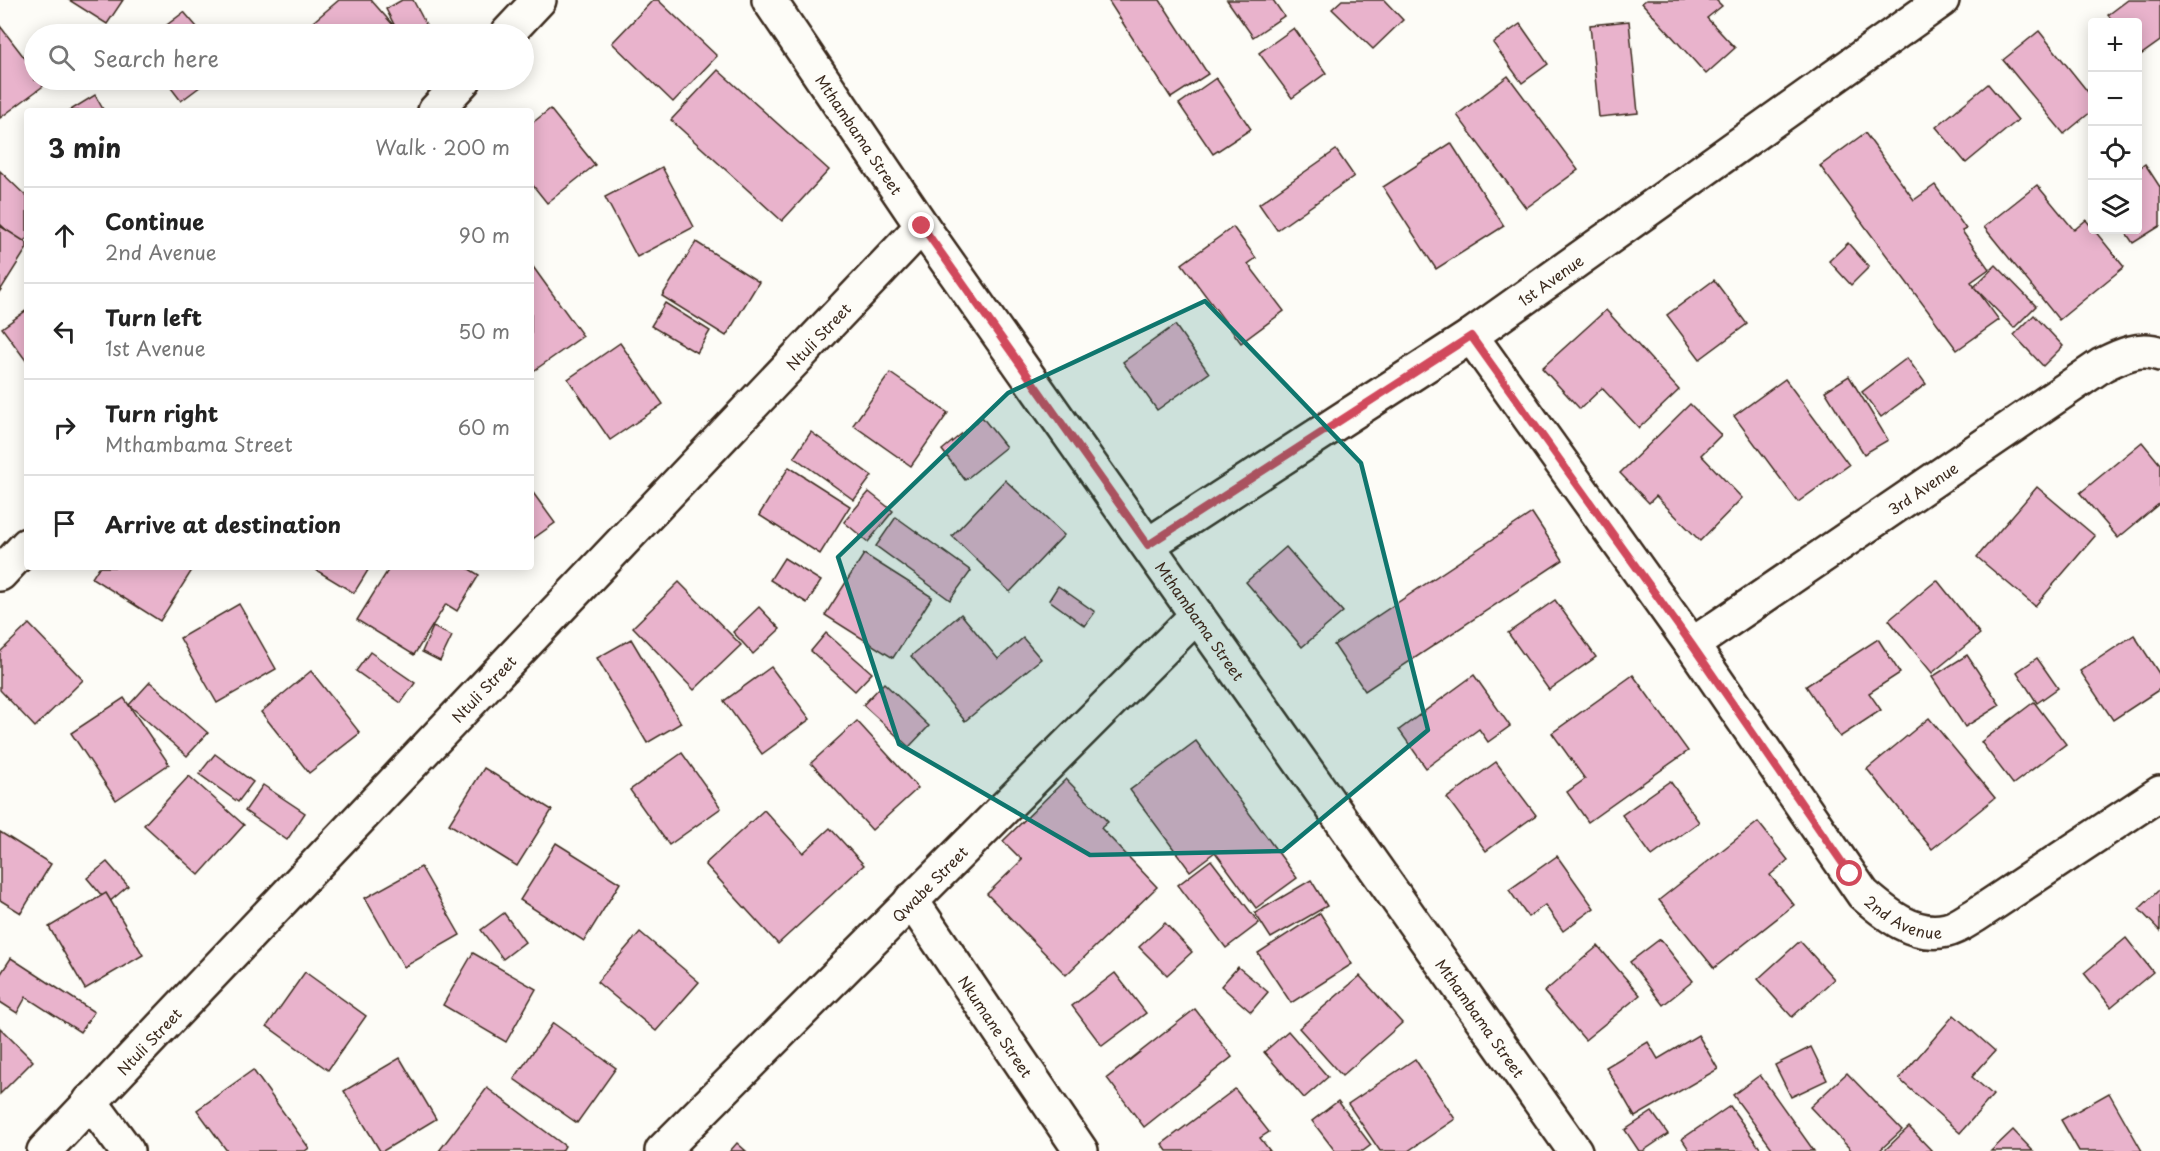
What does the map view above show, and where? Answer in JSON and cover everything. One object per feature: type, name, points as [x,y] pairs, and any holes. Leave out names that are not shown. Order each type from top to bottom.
[{"type":"street","points":[[516,24],[539,0]]},
{"type":"street","name":"Mthambama Street","points":[[769,0],[922,226],[1575,1151]]},
{"type":"street","name":"1st Avenue","points":[[1148,545],[1471,336],[1942,0]]},
{"type":"street","points":[[438,108],[455,90]]},
{"type":"street","name":"Ntuli Street","points":[[44,1151],[922,226]]},
{"type":"street","name":"2nd Avenue","points":[[1471,336],[1692,645],[1863,894],[1893,918],[1924,931],[1947,930],[1976,915],[2160,793]]},
{"type":"street","name":"3rd Avenue","points":[[1692,645],[2102,365],[2127,353],[2151,350],[2160,354]]},
{"type":"street","points":[[0,574],[24,548]]},
{"type":"street","name":"Qwabe Street","points":[[662,1151],[1197,615]]},
{"type":"street","name":"Nkumane Street","points":[[910,900],[1081,1151]]},
{"type":"street","points":[[90,1101],[127,1151]]},
{"type":"highlighted area","points":[[1205,301],[1361,463],[1428,730],[1283,851],[1090,855],[899,744],[838,557],[1008,393]]},
{"type":"building","points":[[69,0],[123,0],[107,24]]},
{"type":"building","points":[[339,0],[371,0],[392,24],[311,24]]},
{"type":"building","points":[[402,0],[413,0],[426,24],[394,24],[386,9]]},
{"type":"building","points":[[653,0],[658,0],[717,56],[673,102],[612,43]]},
{"type":"building","points":[[1108,0],[1160,0],[1208,74],[1171,98]]},
{"type":"building","points":[[1227,0],[1273,0],[1284,16],[1253,37]]},
{"type":"building","points":[[1342,0],[1384,0],[1403,20],[1373,49],[1332,9]]},
{"type":"building","points":[[1646,0],[1716,0],[1722,6],[1707,18],[1735,48],[1706,74],[1642,3]]},
{"type":"building","points":[[2128,0],[2160,0],[2160,41],[2142,54],[2142,18],[2111,18],[2108,15]]},
{"type":"building","points":[[184,12],[194,24],[168,24]]},
{"type":"building","points":[[1629,21],[1638,113],[1599,117],[1590,25]]},
{"type":"building","points":[[1520,24],[1548,64],[1522,83],[1493,43]]},
{"type":"building","points":[[0,26],[24,57],[24,90],[38,90],[0,118]]},
{"type":"building","points":[[1294,28],[1326,73],[1292,98],[1259,53]]},
{"type":"building","points":[[2039,31],[2088,92],[2088,114],[2064,134],[2003,60]]},
{"type":"building","points":[[718,70],[829,170],[782,221],[671,120]]},
{"type":"building","points":[[1508,76],[1578,170],[1526,208],[1457,115]]},
{"type":"building","points":[[1216,78],[1251,129],[1213,154],[1179,104]]},
{"type":"building","points":[[1988,84],[2018,120],[1966,163],[1936,127]]},
{"type":"building","points":[[173,90],[196,90],[181,101]]},
{"type":"building","points":[[95,95],[102,108],[74,108]]},
{"type":"building","points":[[550,109],[595,165],[547,203],[534,187],[534,122]]},
{"type":"building","points":[[1865,133],[1914,200],[1935,185],[1966,229],[1962,231],[1989,269],[1971,282],[1999,320],[1957,350],[1820,166]]},
{"type":"building","points":[[1451,143],[1504,226],[1436,269],[1383,187]]},
{"type":"building","points":[[1336,150],[1354,176],[1277,230],[1259,204]]},
{"type":"building","points":[[2145,164],[2160,187],[2160,226],[2133,243],[2127,234],[2142,234],[2142,166]]},
{"type":"building","points":[[662,167],[694,227],[637,257],[605,197]]},
{"type":"building","points":[[0,171],[24,194],[24,241],[21,244],[0,224]]},
{"type":"building","points":[[2037,185],[2074,230],[2086,220],[2088,234],[2097,234],[2124,267],[2059,320],[1984,227]]},
{"type":"building","points":[[0,226],[24,241],[24,253],[0,291]]},
{"type":"building","points":[[1233,227],[1256,258],[1248,264],[1284,311],[1241,343],[1182,264]]},
{"type":"building","points":[[696,242],[759,282],[726,336],[662,296]]},
{"type":"building","points":[[1848,243],[1869,267],[1851,285],[1829,261]]},
{"type":"building","points":[[1996,265],[2036,306],[2014,328],[1974,287]]},
{"type":"building","points":[[534,268],[583,336],[534,371]]},
{"type":"building","points":[[1714,280],[1747,324],[1700,359],[1667,315]]},
{"type":"building","points":[[665,303],[710,331],[697,353],[651,326]]},
{"type":"building","points":[[1606,310],[1679,390],[1639,428],[1602,388],[1580,409],[1542,368]]},
{"type":"building","points":[[24,312],[24,358],[2,328]]},
{"type":"building","points":[[2034,315],[2063,346],[2043,366],[2014,335]]},
{"type":"building","points":[[1175,325],[1209,373],[1157,410],[1123,362]]},
{"type":"building","points":[[620,343],[663,404],[610,440],[568,379]]},
{"type":"building","points":[[1907,358],[1926,384],[1881,417],[1862,392]]},
{"type":"building","points":[[890,373],[948,413],[911,466],[853,425]]},
{"type":"building","points":[[1849,376],[1888,440],[1864,454],[1825,391]]},
{"type":"building","points":[[1785,379],[1849,465],[1798,502],[1734,416]]},
{"type":"building","points":[[1690,404],[1721,435],[1701,455],[1742,498],[1700,541],[1656,496],[1649,503],[1620,473]]},
{"type":"building","points":[[982,417],[1006,447],[965,480],[942,450]]},
{"type":"building","points":[[811,432],[872,476],[854,500],[794,457]]},
{"type":"building","points":[[2142,442],[2160,464],[2160,503],[2118,538],[2080,493]]},
{"type":"building","points":[[789,467],[850,506],[820,554],[759,515]]},
{"type":"building","points":[[1005,480],[1064,535],[1010,592],[952,536]]},
{"type":"building","points":[[2037,487],[2095,536],[2035,606],[1977,557]]},
{"type":"building","points":[[869,492],[893,511],[868,542],[844,522]]},
{"type":"building","points":[[534,494],[555,523],[534,538]]},
{"type":"building","points":[[1532,513],[1563,560],[1365,691],[1334,645]]},
{"type":"building","points":[[896,517],[971,571],[950,600],[876,546]]},
{"type":"building","points":[[1286,547],[1343,612],[1302,647],[1246,582]]},
{"type":"building","points":[[864,554],[932,597],[893,658],[825,615]]},
{"type":"building","points":[[784,558],[821,581],[807,603],[770,580]]},
{"type":"building","points":[[97,570],[192,570],[160,621],[92,578]]},
{"type":"building","points":[[316,570],[368,570],[354,593]]},
{"type":"building","points":[[388,570],[471,570],[479,575],[457,611],[446,604],[414,655],[357,620]]},
{"type":"building","points":[[1937,580],[1980,634],[1932,673],[1889,620]]},
{"type":"building","points":[[679,582],[741,645],[694,690],[633,627]]},
{"type":"building","points":[[1058,586],[1095,612],[1085,626],[1049,600]]},
{"type":"building","points":[[1555,600],[1596,657],[1549,690],[1508,633]]},
{"type":"building","points":[[239,604],[276,669],[217,703],[180,638]]},
{"type":"building","points":[[759,607],[780,629],[753,654],[733,632]]},
{"type":"building","points":[[961,614],[998,659],[1023,638],[1041,659],[965,721],[911,656]]},
{"type":"building","points":[[29,624],[83,680],[35,727],[0,690],[0,652]]},
{"type":"building","points":[[433,627],[452,636],[440,661],[422,652]]},
{"type":"building","points":[[826,633],[872,673],[855,691],[811,651]]},
{"type":"building","points":[[2134,635],[2160,675],[2160,689],[2113,720],[2080,671]]},
{"type":"building","points":[[631,639],[681,723],[647,743],[597,658]]},
{"type":"building","points":[[1878,639],[1900,673],[1869,693],[1881,710],[1840,737],[1806,686]]},
{"type":"building","points":[[370,652],[415,683],[401,703],[356,671]]},
{"type":"building","points":[[1967,655],[2000,705],[1965,727],[1932,677]]},
{"type":"building","points":[[2037,658],[2058,688],[2037,703],[2017,672]]},
{"type":"building","points":[[771,667],[810,719],[762,754],[724,701]]},
{"type":"building","points":[[311,671],[360,733],[309,773],[261,712]]},
{"type":"building","points":[[1474,675],[1510,726],[1488,742],[1479,729],[1426,768],[1399,730]]},
{"type":"building","points":[[1633,675],[1688,751],[1588,822],[1567,792],[1585,779],[1552,733]]},
{"type":"building","points":[[150,682],[208,733],[187,756],[129,705]]},
{"type":"building","points":[[884,683],[929,726],[909,747],[863,705]]},
{"type":"building","points":[[124,698],[169,764],[116,800],[71,733]]},
{"type":"building","points":[[2034,702],[2066,744],[2013,784],[1981,742]]},
{"type":"building","points":[[1929,718],[1995,798],[1932,849],[1867,769]]},
{"type":"building","points":[[857,721],[918,788],[872,830],[811,763]]},
{"type":"building","points":[[1196,741],[1297,878],[1256,908],[1215,852],[1190,871],[1130,790]]},
{"type":"building","points":[[682,753],[721,808],[669,845],[630,790]]},
{"type":"building","points":[[215,754],[253,782],[238,802],[199,774]]},
{"type":"building","points":[[1496,762],[1536,815],[1486,851],[1447,798]]},
{"type":"building","points":[[484,768],[552,810],[517,866],[449,824]]},
{"type":"building","points":[[189,776],[244,825],[199,875],[144,825]]},
{"type":"building","points":[[1066,779],[1108,822],[1101,828],[1157,887],[1066,975],[987,894],[1022,860],[1003,841]]},
{"type":"building","points":[[1670,781],[1699,822],[1652,856],[1622,815]]},
{"type":"building","points":[[263,785],[305,813],[287,840],[245,811]]},
{"type":"building","points":[[764,810],[803,853],[830,828],[864,865],[778,944],[705,864]]},
{"type":"building","points":[[1758,822],[1788,860],[1770,875],[1794,905],[1714,968],[1659,900]]},
{"type":"building","points":[[0,832],[51,864],[21,913],[0,900]]},
{"type":"building","points":[[556,843],[620,883],[584,941],[520,900]]},
{"type":"building","points":[[1557,856],[1594,908],[1563,931],[1545,905],[1528,917],[1509,890]]},
{"type":"building","points":[[1211,860],[1259,923],[1226,948],[1178,885]]},
{"type":"building","points":[[107,862],[128,886],[108,903],[87,878]]},
{"type":"building","points":[[421,867],[460,935],[404,967],[365,898]]},
{"type":"building","points":[[1311,880],[1327,906],[1271,938],[1255,913]]},
{"type":"building","points":[[2160,889],[2160,931],[2139,909]]},
{"type":"building","points":[[106,893],[143,955],[85,989],[49,927]]},
{"type":"building","points":[[504,913],[525,942],[503,959],[481,930]]},
{"type":"building","points":[[1320,913],[1352,964],[1291,1003],[1258,953]]},
{"type":"building","points":[[1165,923],[1192,952],[1167,975],[1139,947]]},
{"type":"building","points":[[640,932],[699,982],[656,1031],[597,982]]},
{"type":"building","points":[[2126,938],[2153,972],[2111,1007],[2084,973]]},
{"type":"building","points":[[1660,939],[1693,981],[1663,1005],[1630,962]]},
{"type":"building","points":[[1800,941],[1834,979],[1792,1017],[1758,979]]},
{"type":"building","points":[[1598,946],[1640,995],[1585,1040],[1544,992]]},
{"type":"building","points":[[473,953],[536,989],[506,1042],[443,1005]]},
{"type":"building","points":[[11,958],[94,1012],[80,1032],[26,997],[17,1013],[0,1002],[0,975]]},
{"type":"building","points":[[1238,967],[1268,992],[1251,1012],[1221,986]]},
{"type":"building","points":[[305,972],[366,1016],[328,1070],[267,1026]]},
{"type":"building","points":[[1115,973],[1146,1013],[1102,1046],[1072,1006]]},
{"type":"building","points":[[1360,976],[1402,1023],[1342,1076],[1299,1028]]},
{"type":"building","points":[[1195,1009],[1232,1057],[1144,1127],[1107,1078]]},
{"type":"building","points":[[1954,1015],[1995,1051],[1972,1077],[1993,1095],[1960,1133],[1899,1079]]},
{"type":"building","points":[[553,1023],[616,1068],[577,1123],[514,1079]]},
{"type":"building","points":[[0,1028],[33,1061],[0,1094]]},
{"type":"building","points":[[1288,1031],[1328,1077],[1304,1098],[1264,1052]]},
{"type":"building","points":[[1698,1035],[1718,1069],[1635,1117],[1606,1067],[1648,1042],[1658,1059]]},
{"type":"building","points":[[1811,1047],[1827,1080],[1791,1097],[1775,1065]]},
{"type":"building","points":[[400,1058],[436,1119],[380,1151],[344,1091]]},
{"type":"building","points":[[1415,1059],[1455,1119],[1408,1151],[1380,1151],[1348,1104]]},
{"type":"building","points":[[253,1070],[309,1148],[305,1151],[227,1151],[197,1110]]},
{"type":"building","points":[[1847,1073],[1902,1130],[1879,1151],[1852,1151],[1810,1107]]},
{"type":"building","points":[[1760,1075],[1814,1151],[1774,1151],[1733,1095]]},
{"type":"building","points":[[487,1088],[565,1146],[562,1151],[439,1151]]},
{"type":"building","points":[[1235,1089],[1269,1132],[1260,1138],[1270,1151],[1167,1151],[1162,1144]]},
{"type":"building","points":[[2109,1093],[2142,1151],[2079,1151],[2061,1120]]},
{"type":"building","points":[[1338,1101],[1371,1145],[1363,1151],[1335,1151],[1312,1121]]},
{"type":"building","points":[[1730,1106],[1762,1151],[1690,1151],[1682,1139]]},
{"type":"building","points":[[1652,1112],[1668,1134],[1643,1151],[1639,1151],[1625,1130]]},
{"type":"building","points":[[1909,1127],[1932,1151],[1884,1151]]},
{"type":"building","points":[[2013,1130],[2033,1151],[1991,1151]]},
{"type":"building","points":[[737,1143],[746,1151],[730,1151]]},
{"type":"route","points":[[922,226],[1148,545],[1471,336],[1692,645],[1850,874]]}]
